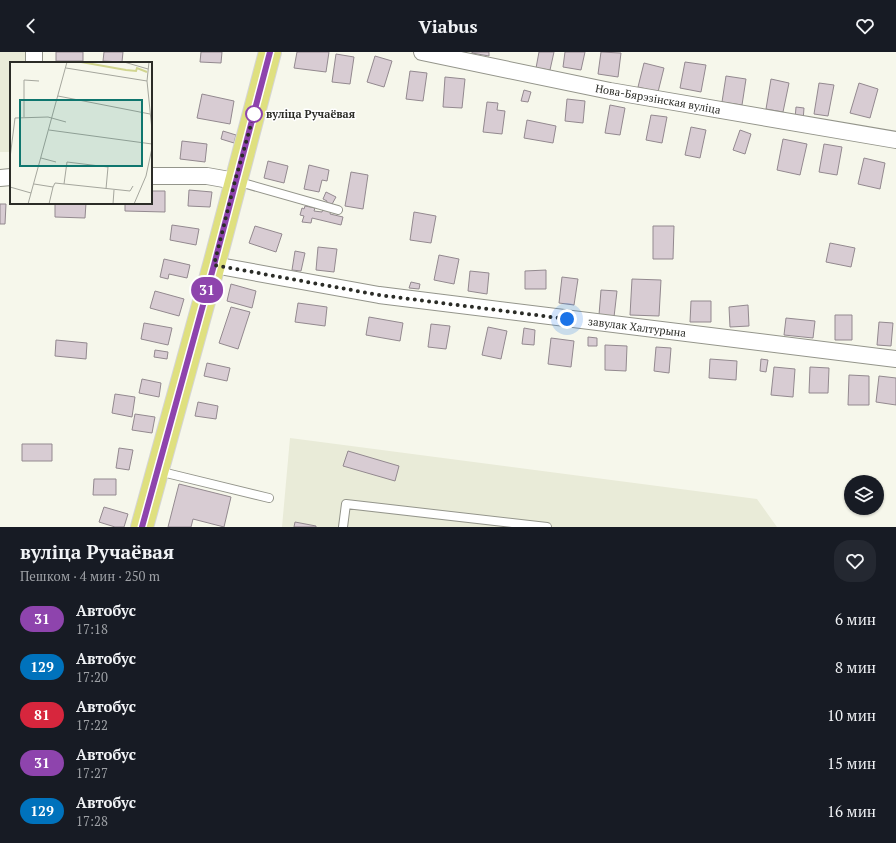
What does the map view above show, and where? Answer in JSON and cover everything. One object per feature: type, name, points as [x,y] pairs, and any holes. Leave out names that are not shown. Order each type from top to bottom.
[{"type":"main road","points":[[142,527],[214,265],[270,52]]},
{"type":"street","name":"Нова-Бярэзінская вуліца","points":[[422,52],[610,91],[896,140]]},
{"type":"street","points":[[152,176],[207,176],[235,181]]},
{"type":"street","points":[[0,178],[10,177]]},
{"type":"street","name":"завулак Халтурына","points":[[214,265],[379,295],[896,359]]},
{"type":"lane","points":[[235,181],[338,210]]},
{"type":"lane","points":[[158,471],[269,498]]},
{"type":"lane","points":[[343,527],[346,504],[547,527]]},
{"type":"shaded area","points":[[0,52],[28,52],[28,62],[10,62],[10,152],[0,152]]},
{"type":"shaded area","points":[[290,438],[757,499],[777,527],[282,527]]},
{"type":"building","points":[[56,52],[83,52],[83,61],[56,61]]},
{"type":"building","points":[[104,52],[123,52],[122,62],[103,61]]},
{"type":"building","points":[[201,52],[222,52],[221,63],[200,62]]},
{"type":"building","points":[[297,52],[329,52],[326,72],[294,68]]},
{"type":"building","points":[[489,52],[489,56],[472,53]]},
{"type":"building","points":[[539,52],[554,52],[550,70],[536,68]]},
{"type":"building","points":[[565,52],[585,52],[581,70],[563,67]]},
{"type":"building","points":[[601,52],[621,53],[618,77],[598,74]]},
{"type":"building","points":[[336,54],[354,57],[350,84],[332,82]]},
{"type":"building","points":[[375,56],[392,61],[384,87],[367,82]]},
{"type":"building","points":[[685,62],[706,65],[701,92],[680,88]]},
{"type":"building","points":[[644,63],[664,68],[658,92],[638,87]]},
{"type":"building","points":[[410,71],[427,73],[423,101],[406,99]]},
{"type":"building","points":[[726,76],[746,79],[742,105],[722,102]]},
{"type":"building","points":[[445,77],[465,79],[462,108],[443,107]]},
{"type":"building","points":[[771,79],[789,83],[783,112],[766,109]]},
{"type":"building","points":[[819,83],[834,85],[828,116],[814,114]]},
{"type":"building","points":[[859,83],[878,89],[870,118],[850,113]]},
{"type":"building","points":[[524,90],[531,92],[528,102],[521,101]]},
{"type":"building","points":[[202,94],[234,101],[230,124],[197,118]]},
{"type":"building","points":[[567,99],[585,101],[583,123],[565,121]]},
{"type":"building","points":[[487,102],[498,103],[497,110],[505,111],[502,134],[483,132]]},
{"type":"building","points":[[610,105],[625,108],[620,135],[605,133]]},
{"type":"building","points":[[796,107],[804,108],[803,121],[795,119]]},
{"type":"building","points":[[651,115],[667,117],[662,143],[646,140]]},
{"type":"building","points":[[527,120],[556,126],[553,143],[524,138]]},
{"type":"building","points":[[691,127],[706,130],[700,158],[685,155]]},
{"type":"building","points":[[740,130],[751,134],[745,154],[733,150]]},
{"type":"building","points":[[223,131],[236,135],[234,143],[221,139]]},
{"type":"building","points":[[783,139],[807,144],[800,175],[777,170]]},
{"type":"building","points":[[182,141],[207,144],[205,162],[180,159]]},
{"type":"building","points":[[824,144],[842,147],[837,175],[819,172]]},
{"type":"building","points":[[864,158],[885,163],[880,189],[858,184]]},
{"type":"building","points":[[268,161],[288,166],[284,183],[264,178]]},
{"type":"building","points":[[309,165],[329,170],[327,181],[322,180],[319,192],[304,189]]},
{"type":"building","points":[[351,172],[368,175],[363,209],[345,206]]},
{"type":"building","points":[[189,190],[212,192],[210,207],[188,206]]},
{"type":"building","points":[[152,191],[165,191],[165,212],[125,211],[125,204],[152,204]]},
{"type":"building","points":[[326,192],[336,197],[331,206],[326,204],[327,201],[323,199]]},
{"type":"building","points":[[0,204],[6,204],[5,224],[0,224]]},
{"type":"building","points":[[55,204],[86,204],[85,218],[55,217]]},
{"type":"building","points":[[305,206],[315,208],[314,211],[322,212],[323,209],[331,210],[330,214],[343,217],[341,225],[312,218],[311,223],[302,222],[304,216],[300,215],[302,208],[304,209]]},
{"type":"building","points":[[414,212],[436,216],[431,243],[410,240]]},
{"type":"building","points":[[172,225],[199,229],[196,245],[170,240]]},
{"type":"building","points":[[255,226],[282,234],[276,252],[249,243]]},
{"type":"building","points":[[653,226],[674,226],[673,259],[653,259]]},
{"type":"building","points":[[830,243],[855,248],[851,267],[826,262]]},
{"type":"building","points":[[318,247],[337,249],[334,272],[316,270]]},
{"type":"building","points":[[295,251],[305,253],[301,271],[292,270]]},
{"type":"building","points":[[439,255],[459,259],[454,284],[434,280]]},
{"type":"building","points":[[164,259],[190,265],[187,278],[169,274],[168,279],[160,277]]},
{"type":"building","points":[[546,270],[546,289],[525,289],[525,271]]},
{"type":"building","points":[[470,271],[489,273],[487,294],[468,291]]},
{"type":"building","points":[[562,277],[578,279],[574,305],[559,303]]},
{"type":"building","points":[[632,279],[661,280],[659,316],[630,315]]},
{"type":"building","points":[[411,282],[420,284],[419,289],[409,288]]},
{"type":"building","points":[[231,284],[256,291],[252,308],[227,301]]},
{"type":"building","points":[[601,290],[617,291],[614,317],[599,315]]},
{"type":"building","points":[[155,291],[184,299],[179,316],[150,308]]},
{"type":"building","points":[[691,301],[711,301],[711,322],[690,322]]},
{"type":"building","points":[[298,303],[327,307],[325,326],[295,322]]},
{"type":"building","points":[[748,305],[749,326],[730,327],[729,307]]},
{"type":"building","points":[[231,307],[250,312],[238,349],[219,343]]},
{"type":"building","points":[[835,315],[852,315],[852,340],[835,340]]},
{"type":"building","points":[[369,317],[403,323],[400,341],[366,335]]},
{"type":"building","points":[[786,318],[815,321],[813,338],[784,335]]},
{"type":"building","points":[[879,322],[893,323],[891,346],[877,345]]},
{"type":"building","points":[[144,323],[172,328],[168,345],[141,339]]},
{"type":"building","points":[[431,324],[450,326],[446,349],[428,347]]},
{"type":"building","points":[[488,327],[507,331],[501,359],[482,355]]},
{"type":"building","points":[[524,328],[535,330],[534,345],[522,344]]},
{"type":"building","points":[[588,337],[597,338],[597,346],[588,346]]},
{"type":"building","points":[[551,338],[574,341],[571,367],[548,364]]},
{"type":"building","points":[[56,340],[87,343],[86,359],[55,356]]},
{"type":"building","points":[[605,345],[627,346],[626,371],[605,370]]},
{"type":"building","points":[[656,347],[671,348],[669,373],[654,371]]},
{"type":"building","points":[[155,350],[168,352],[167,359],[154,357]]},
{"type":"building","points":[[710,359],[737,361],[736,380],[709,378]]},
{"type":"building","points":[[761,359],[768,360],[766,372],[760,371]]},
{"type":"building","points":[[207,363],[230,368],[227,381],[204,376]]},
{"type":"building","points":[[774,367],[795,369],[793,397],[771,395]]},
{"type":"building","points":[[810,367],[829,368],[828,393],[809,393]]},
{"type":"building","points":[[849,375],[869,376],[869,405],[848,405]]},
{"type":"building","points":[[879,376],[896,378],[896,405],[876,402]]},
{"type":"building","points":[[142,379],[161,383],[159,397],[139,393]]},
{"type":"building","points":[[115,394],[135,397],[132,417],[112,413]]},
{"type":"building","points":[[198,402],[218,406],[216,419],[195,416]]},
{"type":"building","points":[[135,414],[155,417],[152,433],[132,430]]},
{"type":"building","points":[[22,444],[52,444],[52,461],[22,461]]},
{"type":"building","points":[[119,448],[133,450],[129,470],[116,468]]},
{"type":"building","points":[[348,451],[399,466],[395,481],[343,466]]},
{"type":"building","points":[[94,479],[116,479],[116,495],[93,495]]},
{"type":"building","points":[[179,484],[231,497],[224,527],[193,519],[191,527],[168,527]]},
{"type":"building","points":[[104,507],[128,514],[124,527],[115,527],[99,522]]},
{"type":"building","points":[[295,522],[316,526],[316,527],[294,527]]},
{"type":"bus line","name":"31","points":[[142,527],[214,265],[270,52]]},
{"type":"place","name":"вуліца Ручаёвая","points":[[254,114]]},
{"type":"route","points":[[254,114],[235,181],[214,265],[379,295],[567,319]]}]
